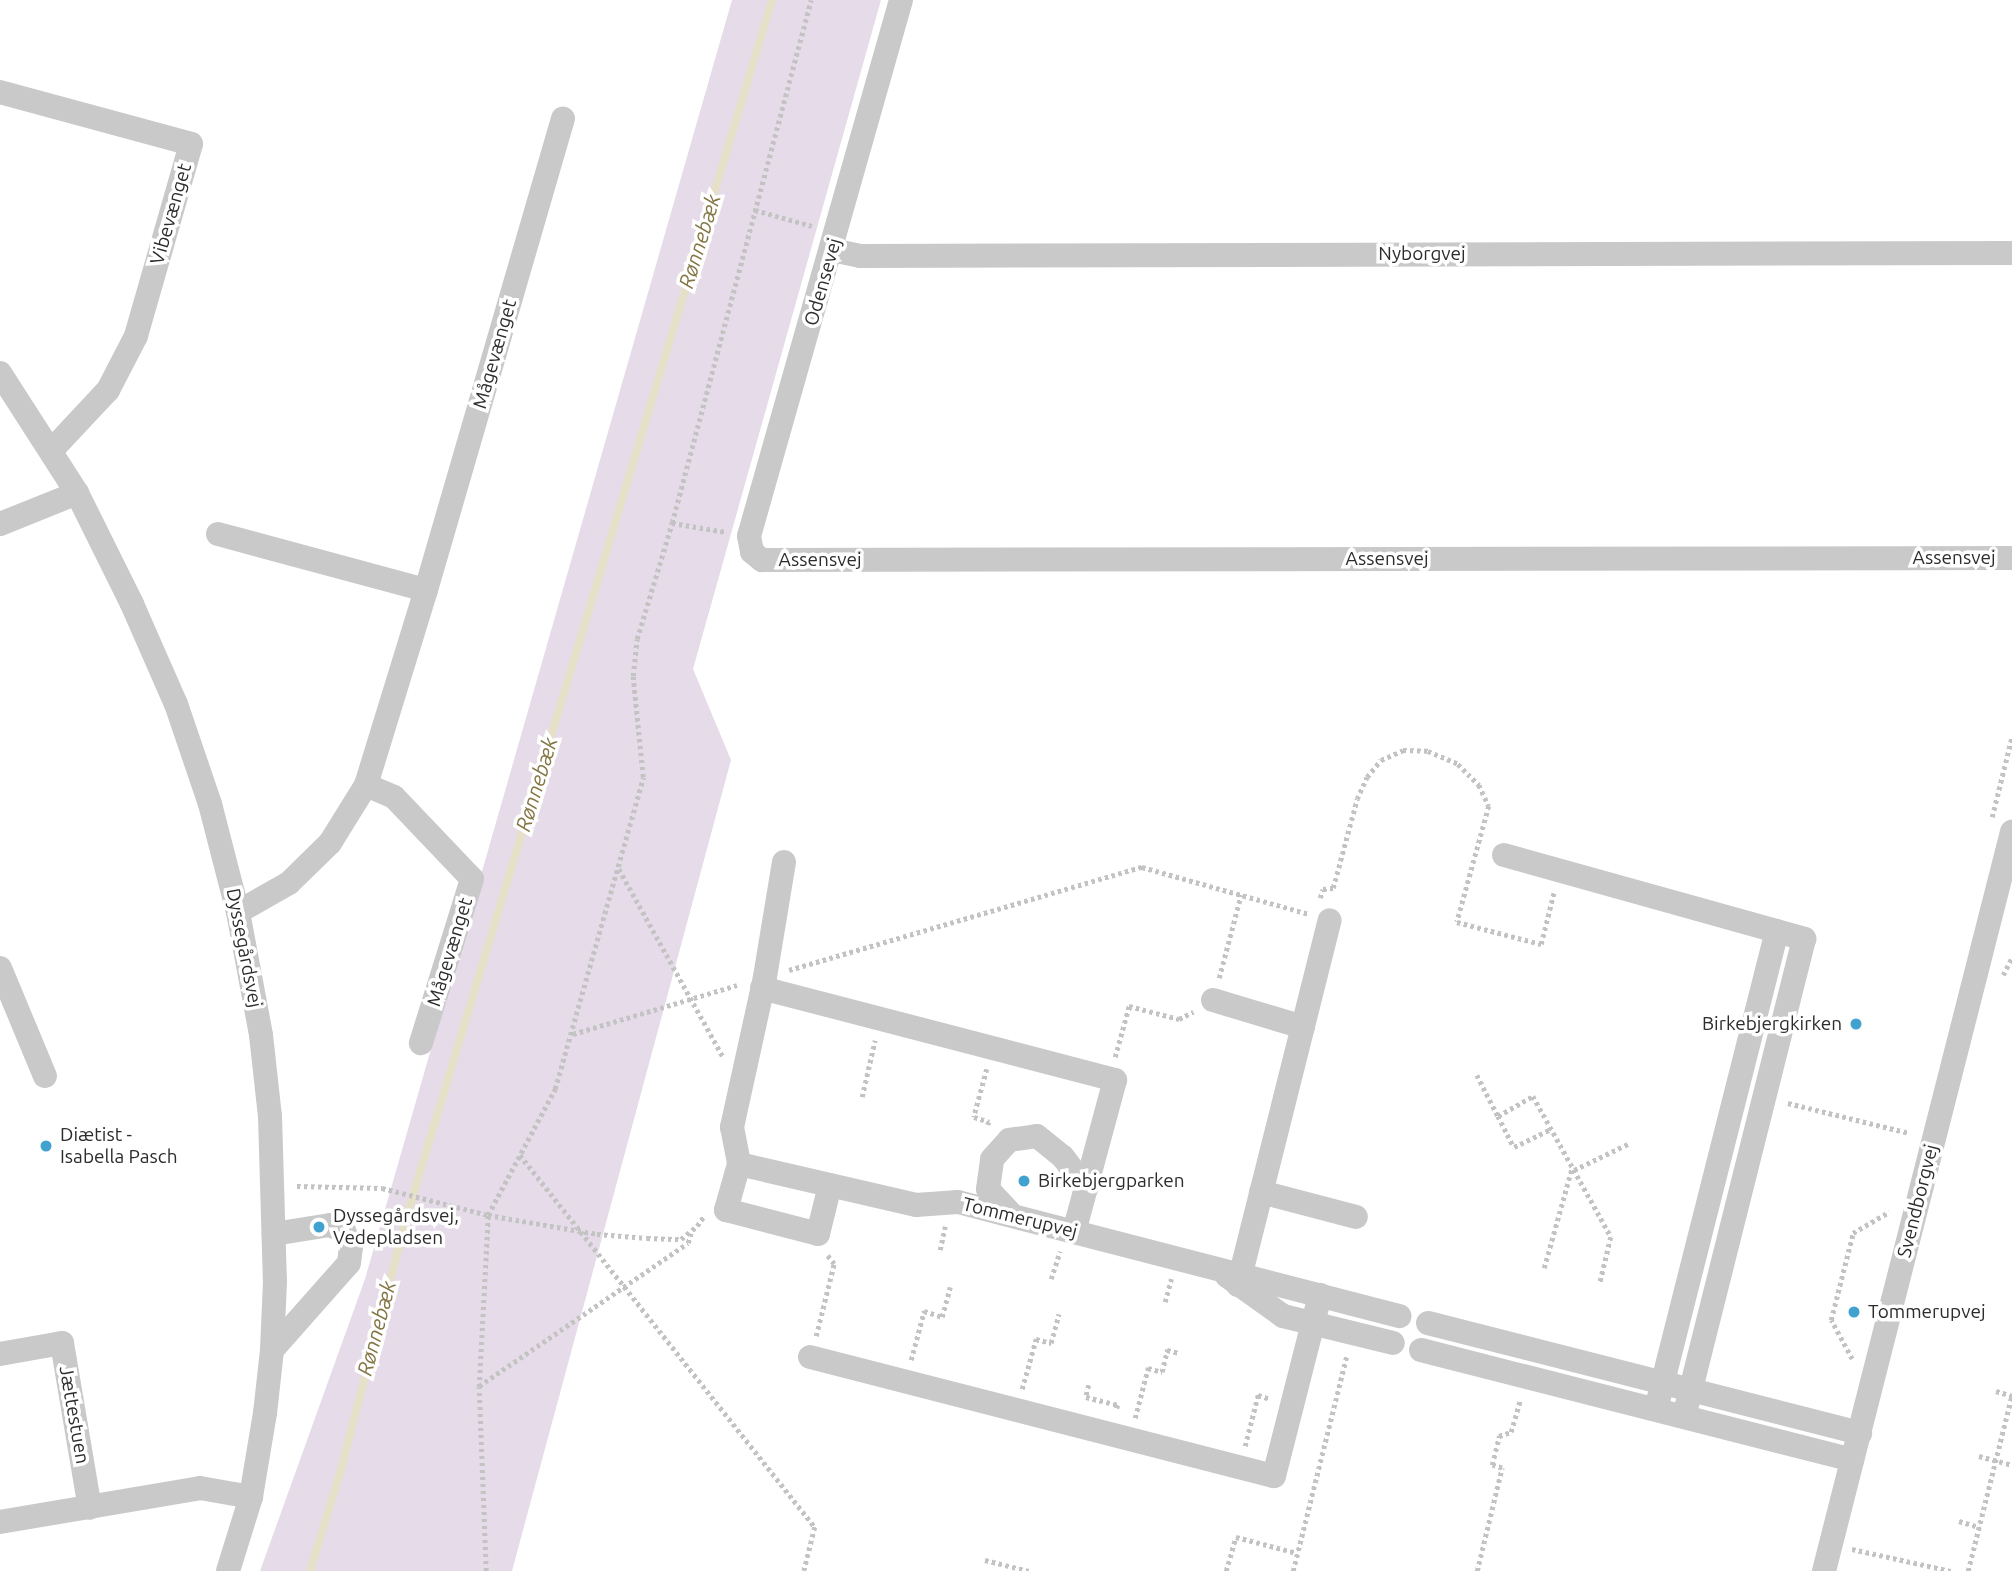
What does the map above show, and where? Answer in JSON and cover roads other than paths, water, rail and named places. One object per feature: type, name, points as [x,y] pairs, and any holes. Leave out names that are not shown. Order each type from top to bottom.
[{"type":"street","name":"Odensevej","points":[[762,560],[752,552],[749,536],[901,0]]},
{"type":"street","name":"Vibevænget","points":[[0,92],[191,144],[135,336],[108,390],[51,451]]},
{"type":"street","name":"Mågevænget","points":[[238,912],[289,883],[330,843],[366,785],[426,590],[563,118]]},
{"type":"street","name":"Nyborgvej","points":[[834,241],[860,256],[2012,253]]},
{"type":"street","name":"Dyssegårdsvej","points":[[0,373],[77,492],[132,604],[176,704],[210,804],[238,912],[261,1035],[270,1116],[274,1234],[272,1350],[251,1497],[228,1571]]},
{"type":"street","points":[[0,524],[77,492]]},
{"type":"street","points":[[218,534],[426,590]]},
{"type":"street","name":"Assensvej","points":[[762,560],[2012,558]]},
{"type":"street","name":"Mågevænget","points":[[366,785],[394,797],[472,879],[422,1043]]},
{"type":"street","name":"Svendborgvej","points":[[1824,1571],[2002,911],[2001,829]]},
{"type":"street","points":[[1504,855],[1804,939],[1684,1416]]},
{"type":"street","points":[[784,862],[763,983],[732,1127],[738,1164],[726,1210],[818,1234],[830,1185]]},
{"type":"street","points":[[1232,1276],[1261,1192],[1303,1027],[1323,918]]},
{"type":"street","points":[[1656,1409],[1777,931]]},
{"type":"street","points":[[0,968],[45,1076]]},
{"type":"street","points":[[763,983],[880,1019],[1115,1080],[1074,1231]]},
{"type":"street","points":[[1213,1000],[1303,1027]]},
{"type":"street","points":[[1012,1215],[988,1189],[992,1159],[1009,1140],[1037,1136],[1063,1157],[1086,1188]]},
{"type":"street","name":"Tommerupvej","points":[[738,1164],[916,1205],[958,1202],[1074,1231],[1232,1276],[1400,1316]]},
{"type":"street","points":[[1261,1192],[1356,1217]]},
{"type":"street","points":[[272,1350],[349,1263],[351,1247],[344,1231],[330,1225],[274,1234]]},
{"type":"street","name":"Tommerupvej","points":[[1232,1276],[1283,1316],[1393,1343]]},
{"type":"street","points":[[810,1357],[1273,1476],[1320,1295]]},
{"type":"street","points":[[1428,1323],[1860,1433]]},
{"type":"street","name":"Jættestuen","points":[[0,1354],[62,1343],[90,1508]]},
{"type":"street","points":[[1421,1350],[1852,1460]]},
{"type":"street","points":[[0,1522],[200,1488],[251,1497]]},
{"type":"waterway","name":"Rønnebæk","points":[[310,1571],[340,1473],[408,1212],[772,0]]},
{"type":"place","name":"Birkebjergkirken","points":[[1856,1024]]},
{"type":"place","name":"Diætist - Isabella Pasch","points":[[46,1146]]},
{"type":"place","name":"Birkebjergparken","points":[[1024,1181]]},
{"type":"place","name":"Dyssegårdsvej, Vedepladsen","points":[[319,1227]]},
{"type":"place","name":"Tommerupvej","points":[[1854,1312]]}]
